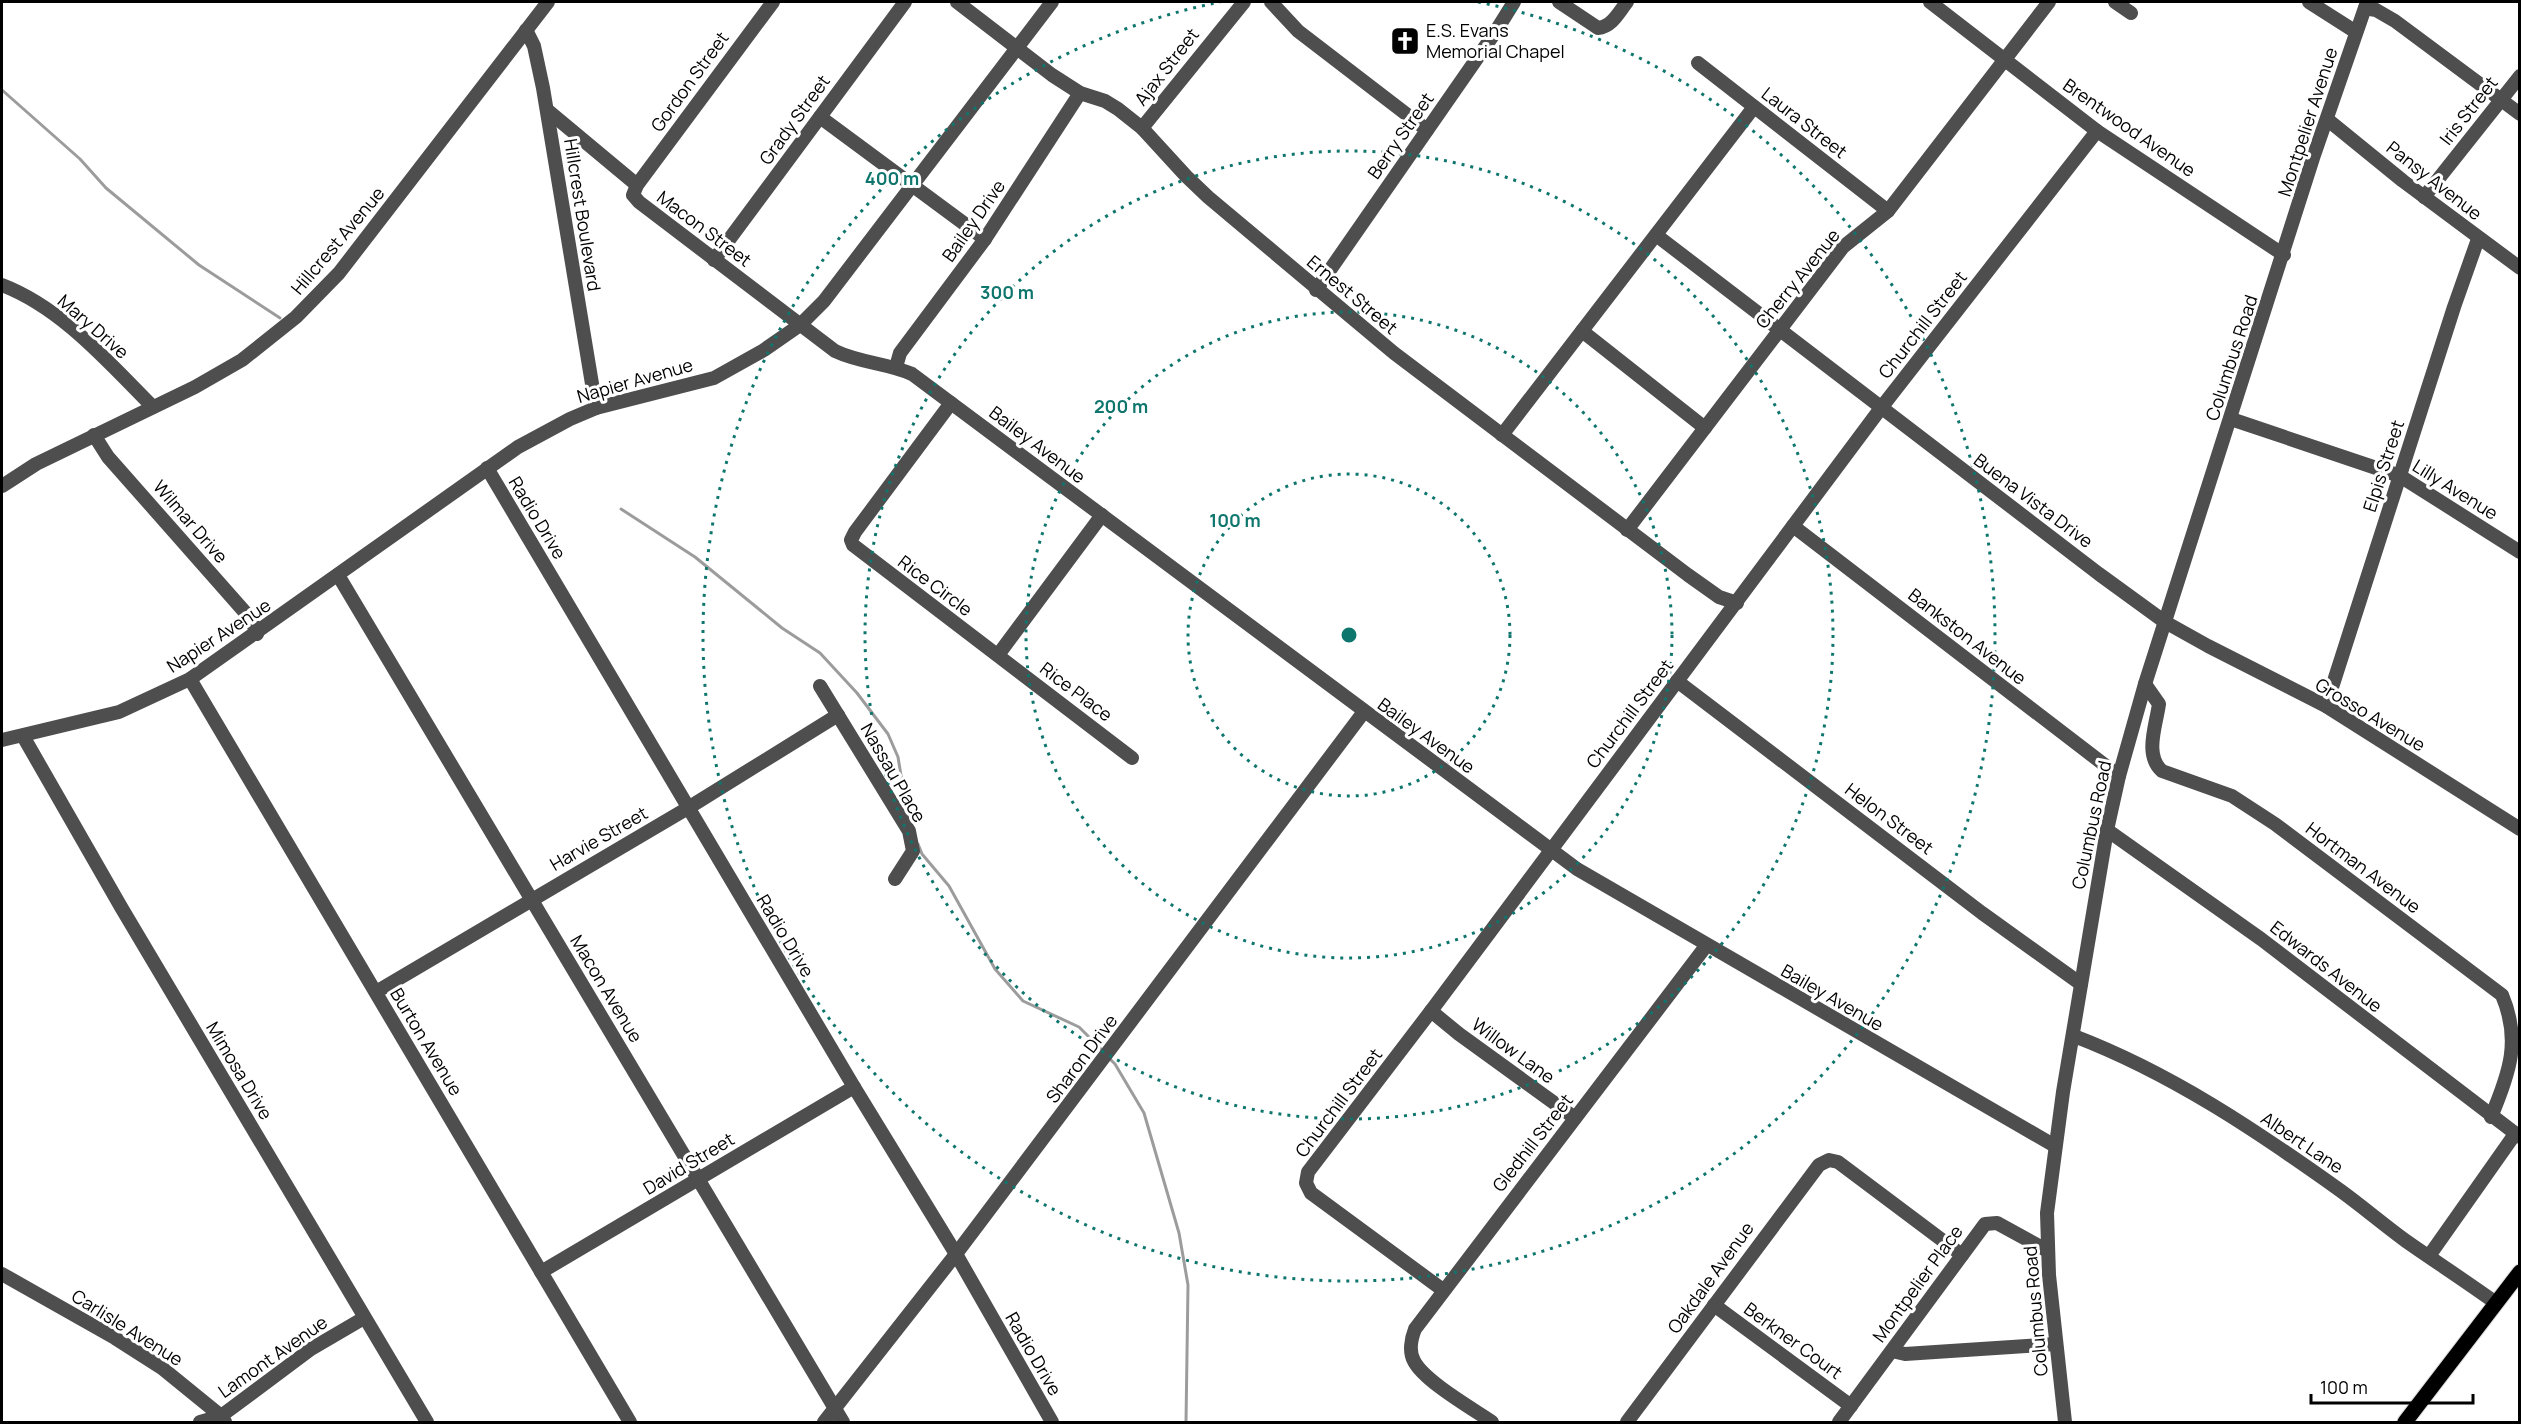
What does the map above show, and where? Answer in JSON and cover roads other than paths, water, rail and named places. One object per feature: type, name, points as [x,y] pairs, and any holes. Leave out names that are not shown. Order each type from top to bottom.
[{"type":"main road","points":[[2410,1421],[2520,1272]]},
{"type":"street","name":"Hillcrest Avenue","points":[[2,486],[36,464],[195,387],[242,360],[272,338],[319,295],[377,224],[548,2]]},
{"type":"street","name":"Gordon Street","points":[[637,185],[773,2]]},
{"type":"street","name":"Grady Street","points":[[714,260],[905,2]]},
{"type":"street","name":"Ernest Street","points":[[957,2],[1052,75],[1080,93],[1104,101],[1142,128],[1186,176],[1316,290],[1394,353],[1627,530],[1719,597],[1737,603]]},
{"type":"street","name":"Napier Avenue","points":[[2,740],[119,712],[190,679],[257,634],[518,447],[596,408],[714,378],[764,350],[800,325],[843,278],[1052,2]]},
{"type":"street","name":"Ajax Street","points":[[1142,128],[1228,18],[1244,2]]},
{"type":"street","points":[[1270,2],[1306,38],[1427,130]]},
{"type":"street","name":"Berry Street","points":[[1316,290],[1514,2]]},
{"type":"street","points":[[1559,2],[1598,28],[1604,28],[1614,19],[1626,2]]},
{"type":"street","name":"Brentwood Avenue","points":[[1930,2],[2097,131],[2284,255]]},
{"type":"street","name":"Cherry Avenue","points":[[1627,530],[1843,247],[1888,211],[2049,2]]},
{"type":"street","points":[[2115,2],[2131,13]]},
{"type":"street","points":[[2309,2],[2356,32]]},
{"type":"street","points":[[2366,5],[2396,21],[2520,114]]},
{"type":"street","name":"Montpelier Avenue","points":[[2284,255],[2313,159],[2366,5]]},
{"type":"street","name":"Hillcrest Boulevard","points":[[526,30],[534,46],[547,110],[596,408]]},
{"type":"street","name":"Laura Street","points":[[1698,63],[1888,211]]},
{"type":"street","name":"Iris Street","points":[[2424,197],[2520,76]]},
{"type":"street","name":"Bailey Drive","points":[[896,367],[900,353],[985,239],[1080,93]]},
{"type":"street","points":[[1502,435],[1754,107]]},
{"type":"street","name":"Macon Street","points":[[547,110],[637,185],[633,195],[639,202],[800,325]]},
{"type":"street","points":[[820,117],[985,239]]},
{"type":"street","name":"Pansy Avenue","points":[[2328,120],[2478,239],[2519,266]]},
{"type":"street","name":"Churchill Street","points":[[1443,1290],[1311,1193],[1306,1183],[1308,1172],[1552,850],[1881,408],[2097,131]]},
{"type":"street","name":"Buena Vista Drive","points":[[1656,235],[2165,622]]},
{"type":"street","name":"Elpis Street","points":[[2326,706],[2478,239]]},
{"type":"street","name":"Columbus Road","points":[[2066,1422],[2055,1344],[2047,1213],[2055,1146],[2107,830],[2119,776],[2145,684],[2284,255]]},
{"type":"street","name":"Mary Drive","points":[[2,285],[17,291],[74,329],[153,407]]},
{"type":"street","name":"Bailey Avenue","points":[[800,325],[846,356],[896,367],[912,374],[1363,712],[1577,869],[2055,1146]]},
{"type":"street","points":[[1582,331],[1705,428]]},
{"type":"street","name":"Rice Circle","points":[[951,403],[851,540],[853,546],[867,557],[998,655]]},
{"type":"street","name":"Lilly Avenue","points":[[2231,418],[2400,476],[2518,547]]},
{"type":"street","name":"Wilmar Drive","points":[[94,435],[108,457],[251,619],[257,634]]},
{"type":"street","name":"Radio Drive","points":[[487,468],[854,1087],[956,1254],[1052,1422]]},
{"type":"street","points":[[998,655],[1102,515]]},
{"type":"street","name":"Bankston Avenue","points":[[1793,526],[2119,776]]},
{"type":"street","name":"Macon Avenue","points":[[338,575],[843,1422]]},
{"type":"street","name":"Grosso Avenue","points":[[2165,622],[2326,706],[2520,829]]},
{"type":"street","name":"Rice Place","points":[[998,655],[1132,758]]},
{"type":"street","name":"Burton Avenue","points":[[190,679],[630,1422]]},
{"type":"street","name":"Helon Street","points":[[1677,681],[1972,905],[2081,984]]},
{"type":"street","name":"Hortman Avenue","points":[[2145,684],[2159,704],[2151,755],[2155,764],[2162,771],[2212,787],[2250,807],[2502,995],[2516,1019],[2519,1040],[2516,1059],[2491,1117]]},
{"type":"street","name":"Nassau Place","points":[[820,686],[909,831],[913,851],[895,879]]},
{"type":"street","name":"Sharon Drive","points":[[824,1422],[956,1254],[1363,712]]},
{"type":"street","name":"Harvie Street","points":[[376,992],[688,808],[838,715]]},
{"type":"street","name":"Mimosa Drive","points":[[23,736],[115,897],[427,1422]]},
{"type":"street","name":"Edwards Avenue","points":[[2107,830],[2261,939],[2517,1136]]},
{"type":"street","name":"Gledhill Street","points":[[1484,1420],[1420,1369],[1413,1360],[1411,1338],[1443,1290],[1706,945]]},
{"type":"street","name":"Willow Lane","points":[[1431,1011],[1575,1118]]},
{"type":"street","name":"Albert Lane","points":[[2074,1036],[2107,1049],[2180,1085],[2263,1137],[2496,1303]]},
{"type":"street","name":"David Street","points":[[541,1272],[854,1087]]},
{"type":"street","points":[[2429,1256],[2517,1136]]},
{"type":"street","name":"Oakdale Avenue","points":[[1627,1422],[1816,1168],[1829,1161],[1838,1162],[1962,1255]]},
{"type":"street","name":"Montpelier Place","points":[[1839,1422],[1982,1228],[1993,1222],[2048,1251]]},
{"type":"street","name":"Carlisle Avenue","points":[[2,1274],[115,1338],[162,1368],[223,1419]]},
{"type":"street","name":"Berkner Court","points":[[1714,1305],[1851,1406]]},
{"type":"street","name":"Lamont Avenue","points":[[200,1422],[223,1419],[311,1349],[364,1317]]},
{"type":"street","points":[[1892,1351],[1905,1354],[2055,1344]]},
{"type":"waterway","points":[[2,90],[80,159],[106,188],[199,265],[280,318]]},
{"type":"waterway","points":[[621,509],[695,557],[782,628],[820,653],[857,693],[888,734],[898,757],[908,819]]},
{"type":"waterway","points":[[918,844],[922,854],[949,886],[995,969],[1023,1001],[1079,1027],[1104,1052]]},
{"type":"waterway","points":[[1108,1057],[1115,1064],[1144,1113],[1179,1233],[1188,1285],[1186,1422]]},
{"type":"place","name":"E.S. Evans Memorial Chapel","points":[[1405,41]]}]
